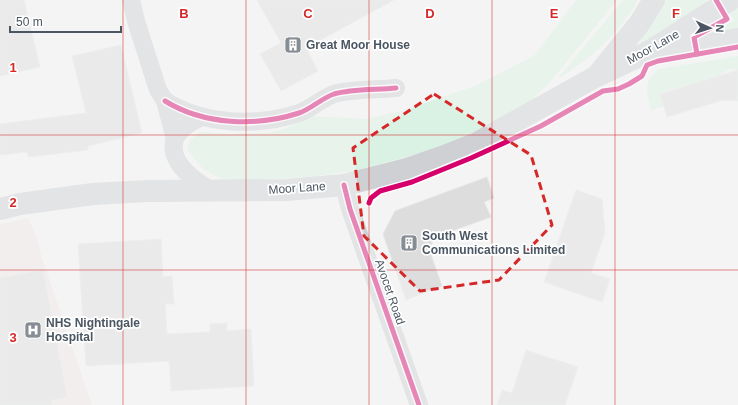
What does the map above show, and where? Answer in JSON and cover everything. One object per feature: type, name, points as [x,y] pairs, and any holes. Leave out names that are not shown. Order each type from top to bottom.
[{"type":"main road","name":"Moor Lane","points":[[595,77],[640,24],[654,0]]},
{"type":"main road","name":"Moor Lane","points":[[0,209],[20,204],[93,194],[209,189],[273,190],[344,185],[407,169],[475,144],[595,77],[650,51],[730,0]]},
{"type":"main road","points":[[650,51],[673,50],[738,39]]},
{"type":"street","points":[[131,0],[136,21],[158,90],[165,101],[175,139],[174,152],[178,165],[194,180],[209,189]]},
{"type":"street","points":[[165,101],[176,108],[202,118],[254,122],[300,113],[334,94],[396,88]]},
{"type":"street","points":[[175,139],[180,130],[190,123],[202,118]]},
{"type":"street","name":"Avocet Road","points":[[344,185],[350,209],[420,405]]},
{"type":"highlighted area","points":[[434,94],[531,155],[552,225],[499,280],[420,291],[364,236],[353,148]]},
{"type":"shaded area","name":"NHS Nightingale Hospital","points":[[28,218],[37,238],[41,255],[92,405],[0,405],[0,224]]},
{"type":"green space","points":[[576,0],[617,0],[551,81],[531,101],[459,140],[428,151],[358,170],[308,177],[232,182],[217,177],[203,169],[187,150],[190,140],[200,132],[229,134],[263,133],[282,130],[312,116],[366,119],[401,111],[475,86],[535,55]]},
{"type":"green space","points":[[623,0],[638,0],[623,23],[603,45],[581,64],[557,79]]},
{"type":"green space","points":[[666,0],[705,0],[708,3],[641,46],[641,39]]},
{"type":"green space","points":[[738,5],[738,33],[701,40],[734,20],[729,11]]},
{"type":"green space","points":[[738,56],[738,70],[730,69],[718,76],[660,93],[665,106],[651,110],[647,87],[650,78],[659,69]]},
{"type":"building","points":[[0,0],[24,0],[40,67],[0,76]]},
{"type":"building","name":"Great Moor House","points":[[257,0],[394,0],[306,48],[318,71],[281,91],[260,54],[281,43]]},
{"type":"building","points":[[121,45],[142,133],[88,146],[88,150],[28,157],[27,152],[0,155],[0,124],[86,113],[72,56]]},
{"type":"building","points":[[738,70],[738,101],[723,100],[667,117],[660,94]]},
{"type":"building","name":"South West Communications Limited","points":[[487,177],[494,198],[484,202],[491,217],[435,237],[429,249],[442,286],[406,300],[383,234],[395,211]]},
{"type":"building","points":[[576,190],[602,199],[605,233],[591,273],[610,279],[602,302],[544,282]]},
{"type":"building","points":[[161,239],[163,277],[172,276],[174,304],[165,304],[167,334],[210,332],[210,324],[227,323],[227,331],[251,329],[254,386],[171,391],[169,361],[86,366],[78,244]]},
{"type":"building","name":"NHS Nightingale Hospital","points":[[43,270],[67,397],[51,400],[52,405],[0,405],[0,278]]},
{"type":"building","points":[[526,350],[578,367],[565,405],[497,405],[502,390],[512,393]]},
{"type":"cycle path","points":[[697,54],[694,37],[727,19],[716,0]]},
{"type":"cycle path","points":[[369,203],[371,198],[380,191],[412,182],[471,158],[541,126],[603,91],[618,89],[629,84],[642,76],[647,65],[658,61],[738,47]]},
{"type":"cycle path","points":[[165,101],[196,115],[213,119],[248,122],[299,113],[330,96],[341,92],[396,88]]},
{"type":"cycle path","points":[[344,185],[350,209],[419,405]]},
{"type":"place","name":"Great Moor House","points":[[293,45]]},
{"type":"place","name":"South West Communications Limited","points":[[409,243]]},
{"type":"place","name":"NHS Nightingale Hospital","points":[[33,330]]}]
